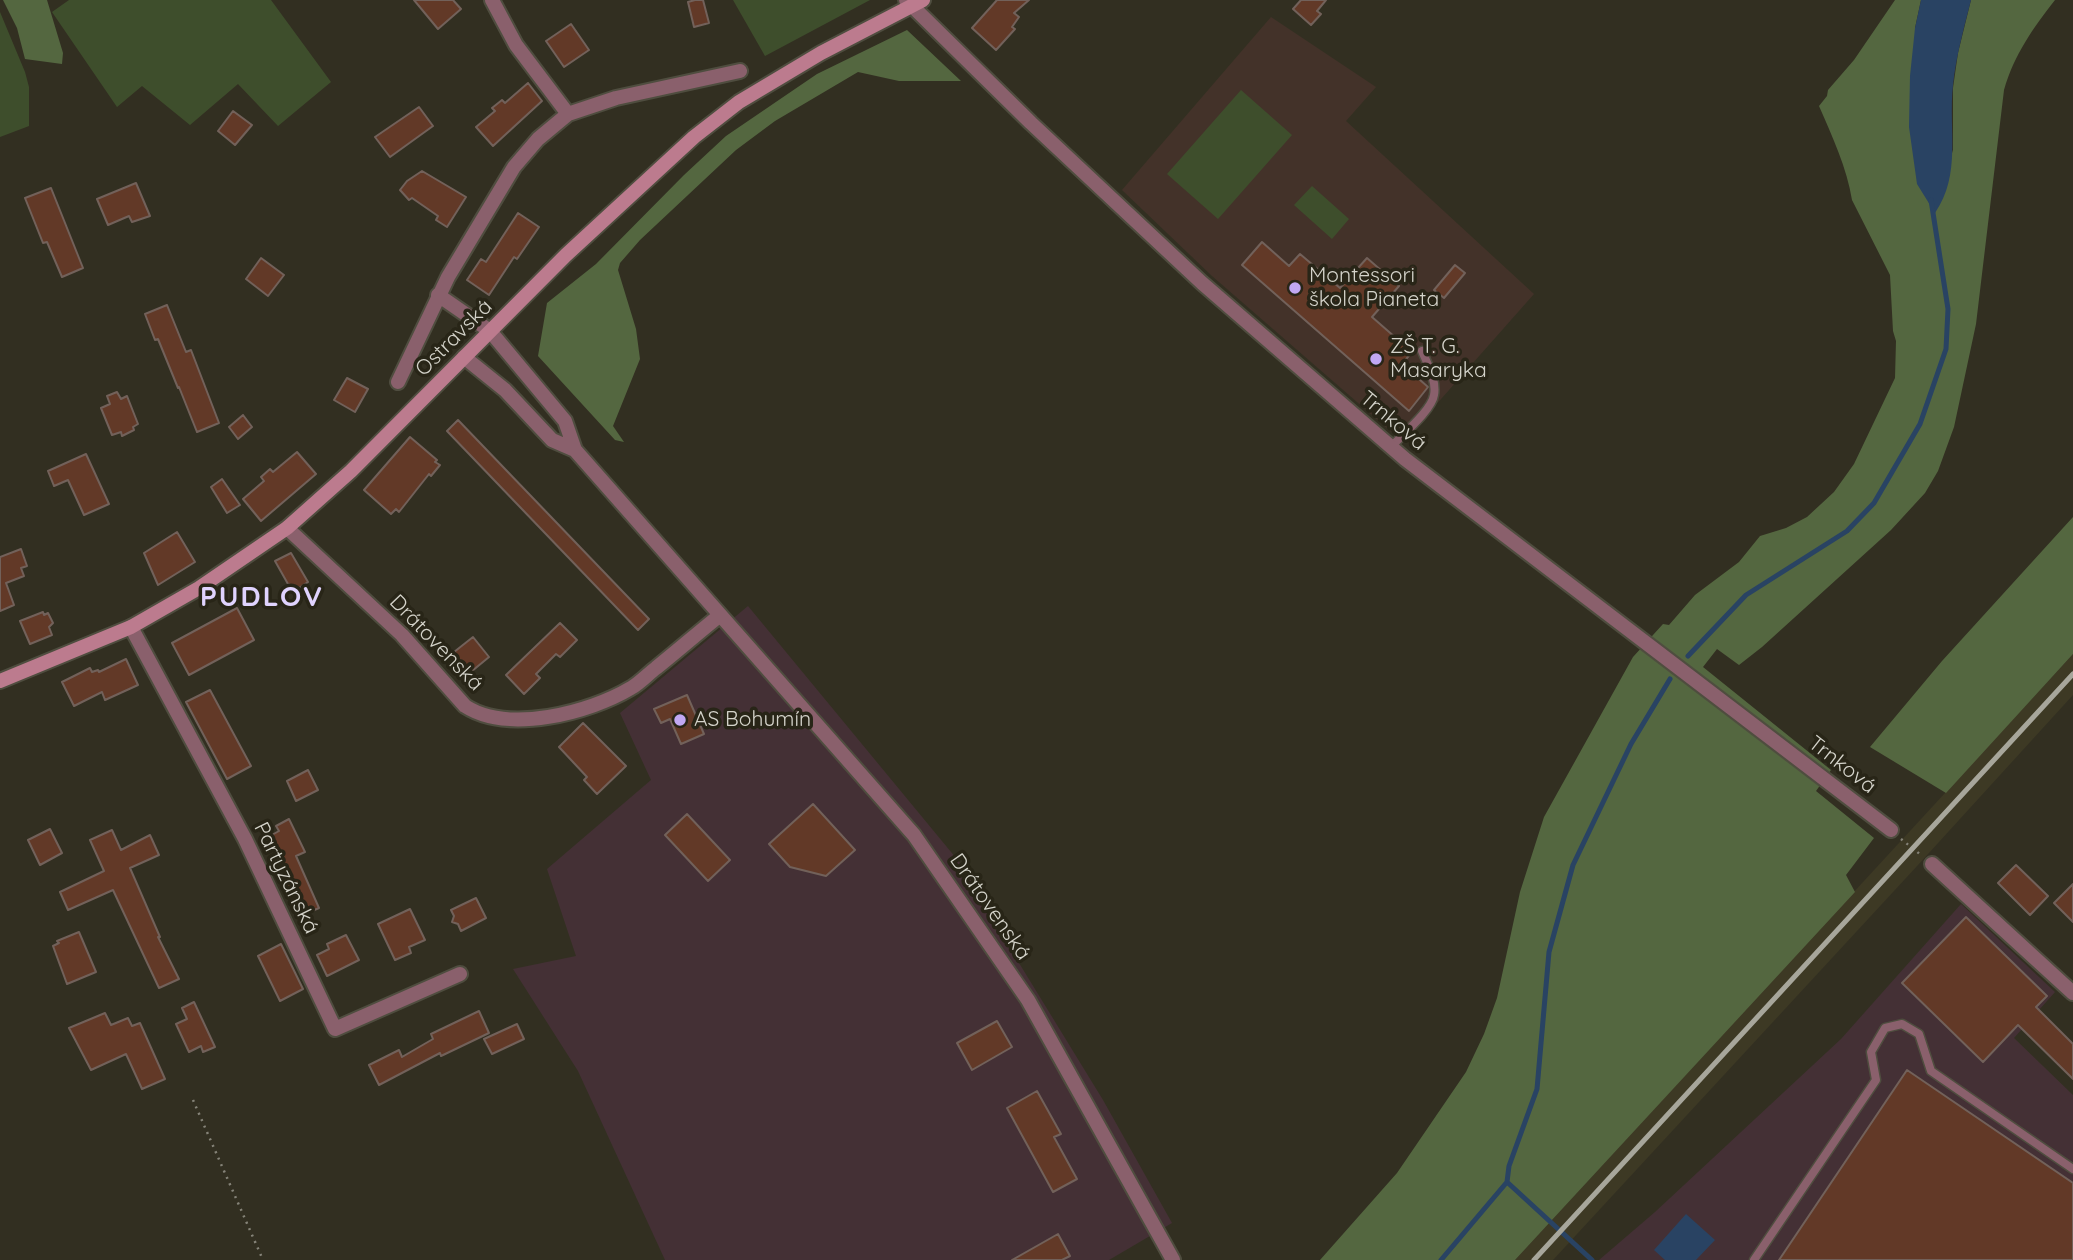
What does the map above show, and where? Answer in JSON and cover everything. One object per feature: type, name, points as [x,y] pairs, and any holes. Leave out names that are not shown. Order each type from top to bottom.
[{"type":"main road","name":"Ostravská","points":[[0,681],[131,627],[199,588],[287,528],[351,471],[490,331],[634,192],[721,116],[739,102],[821,53],[913,2]]},
{"type":"street","points":[[492,0],[516,45],[568,114]]},
{"type":"street","name":"Trnková","points":[[913,2],[1202,283],[1391,447],[1891,830]]},
{"type":"street","name":"Ostravská","points":[[398,382],[438,295],[514,167],[538,139],[568,114],[616,98],[740,71]]},
{"type":"street","name":"Drátovenská","points":[[438,295],[490,331],[565,421],[575,450],[914,835],[1034,1010],[1173,1260]]},
{"type":"street","name":"Drátovenská","points":[[464,357],[505,390],[552,440],[575,450]]},
{"type":"street","name":"Drátovenská","points":[[287,528],[402,635],[465,706],[475,713],[489,717],[520,719],[550,716],[579,710],[606,700],[631,688],[719,616]]},
{"type":"street","name":"Partyzánská","points":[[131,627],[245,839],[335,1029],[460,974]]},
{"type":"street","points":[[1927,860],[2073,993]]},
{"type":"lane","points":[[1391,447],[1430,405],[1435,394],[1432,376],[1422,351]]},
{"type":"lane","points":[[1754,1260],[1876,1080],[1871,1052],[1885,1028],[1902,1024],[1919,1034],[1931,1071],[2073,1169]]},
{"type":"path","points":[[1908,844],[1927,860]]},
{"type":"path","points":[[193,1100],[262,1260]]},
{"type":"shaded area","points":[[1271,17],[1376,87],[1346,121],[1534,294],[1403,442],[1212,276],[1122,190]]},
{"type":"shaded area","points":[[748,606],[970,875],[981,901],[1103,1100],[1172,1223],[1109,1260],[665,1260],[578,1071],[513,969],[576,956],[547,869],[651,780],[620,713]]},
{"type":"shaded area","points":[[2073,654],[2073,695],[1918,865],[1553,1260],[1515,1260]]},
{"type":"shaded area","points":[[1961,904],[2055,992],[2014,1038],[2073,1095],[2073,1260],[1599,1260],[1655,1212],[1841,1039]]},
{"type":"green space","points":[[3,0],[47,0],[63,53],[62,64],[25,59],[17,28]]},
{"type":"green space","points":[[69,0],[271,0],[331,82],[278,126],[238,84],[190,125],[142,86],[117,107],[52,12]]},
{"type":"green space","points":[[733,0],[870,0],[765,56]]},
{"type":"green space","points":[[1895,0],[1921,0],[1915,28],[1953,153],[1953,88],[1958,53],[1971,0],[2055,0],[2025,42],[2004,90],[1976,324],[1954,427],[1938,471],[1925,493],[1891,530],[1739,665],[1717,649],[1703,667],[1831,770],[1816,791],[1874,838],[1846,875],[1855,892],[1515,1260],[1320,1260],[1397,1173],[1466,1072],[1497,998],[1520,892],[1544,817],[1633,657],[1663,624],[1669,625],[1695,595],[1739,562],[1760,536],[1786,528],[1807,517],[1834,492],[1854,464],[1895,378],[1896,341],[1890,275],[1852,200],[1843,164],[1819,106]]},
{"type":"green space","points":[[0,12],[29,87],[29,126],[0,137]]},
{"type":"green space","points":[[907,30],[961,81],[899,81],[858,72],[775,121],[736,150],[640,240],[620,263],[618,270],[636,329],[640,359],[613,426],[624,442],[615,440],[538,356],[547,303],[596,264],[726,136],[817,74]]},
{"type":"green space","points":[[1241,90],[1292,135],[1218,219],[1167,174]]},
{"type":"green space","points":[[1312,186],[1349,219],[1332,239],[1294,205]]},
{"type":"green space","points":[[2073,517],[2073,654],[1946,793],[1870,747],[1942,661]]},
{"type":"water","points":[[1921,0],[1971,0],[1953,85],[1949,183],[1935,213],[1917,184],[1909,127],[1910,76]]},
{"type":"water","points":[[1686,1214],[1715,1240],[1696,1260],[1665,1260],[1654,1250]]},
{"type":"building","points":[[414,0],[453,0],[461,9],[438,29]]},
{"type":"building","points":[[703,0],[709,23],[694,27],[688,2]]},
{"type":"building","points":[[997,0],[1029,0],[1014,13],[1019,17],[1012,27],[1015,29],[996,50],[972,28]]},
{"type":"building","points":[[1301,0],[1326,0],[1317,11],[1321,14],[1311,25],[1293,9]]},
{"type":"building","points":[[571,24],[589,50],[564,67],[546,41]]},
{"type":"building","points":[[528,83],[542,101],[493,146],[476,127],[495,111],[492,108],[502,100],[505,103]]},
{"type":"building","points":[[419,107],[433,126],[390,157],[375,137]]},
{"type":"building","points":[[233,111],[252,125],[235,145],[218,131]]},
{"type":"building","points":[[422,171],[466,197],[447,227],[436,220],[438,216],[412,198],[409,200],[400,190],[407,181]]},
{"type":"building","points":[[136,183],[150,216],[132,222],[129,216],[108,225],[97,199]]},
{"type":"building","points":[[51,188],[83,268],[62,277],[47,242],[43,243],[25,198]]},
{"type":"building","points":[[518,213],[539,227],[517,259],[514,257],[489,295],[467,280],[481,259],[486,262]]},
{"type":"building","points":[[1262,242],[1289,266],[1300,254],[1340,288],[1367,258],[1399,286],[1372,317],[1412,352],[1402,364],[1428,387],[1409,411],[1242,265]]},
{"type":"building","points":[[261,258],[284,275],[268,296],[246,279]]},
{"type":"building","points":[[1455,265],[1465,273],[1444,298],[1434,290]]},
{"type":"building","points":[[167,305],[186,352],[191,350],[219,423],[197,432],[145,314]]},
{"type":"building","points":[[347,378],[368,389],[355,412],[334,400]]},
{"type":"building","points":[[117,392],[121,399],[127,396],[138,424],[133,427],[134,430],[122,436],[121,432],[112,435],[101,408],[110,404],[107,396]]},
{"type":"building","points":[[243,415],[252,427],[238,439],[229,427]]},
{"type":"building","points":[[458,420],[649,619],[638,630],[447,431]]},
{"type":"building","points":[[410,437],[440,465],[431,476],[429,474],[399,512],[396,509],[391,514],[364,490]]},
{"type":"building","points":[[297,452],[316,474],[261,521],[243,499],[264,481],[261,477],[270,469],[273,472]]},
{"type":"building","points":[[86,454],[109,504],[84,515],[68,480],[54,486],[48,471]]},
{"type":"building","points":[[222,479],[240,505],[227,513],[211,487]]},
{"type":"building","points":[[177,532],[195,562],[158,585],[144,553]]},
{"type":"building","points":[[21,549],[27,566],[21,568],[24,576],[6,583],[14,605],[0,611],[0,557]]},
{"type":"building","points":[[291,553],[308,582],[299,588],[288,584],[275,561]]},
{"type":"building","points":[[237,608],[254,640],[189,675],[172,643]]},
{"type":"building","points":[[43,612],[44,615],[48,613],[53,623],[49,627],[52,635],[30,644],[20,621]]},
{"type":"building","points":[[560,623],[577,640],[560,657],[556,654],[536,674],[540,678],[524,694],[506,675]]},
{"type":"building","points":[[473,637],[489,657],[466,676],[449,656]]},
{"type":"building","points":[[126,659],[138,685],[105,700],[102,692],[74,706],[62,682],[90,668],[92,672],[99,672]]},
{"type":"building","points":[[210,690],[251,766],[227,779],[186,702]]},
{"type":"building","points":[[687,695],[704,734],[681,744],[670,719],[661,723],[654,709]]},
{"type":"building","points":[[583,723],[626,766],[597,794],[584,780],[587,777],[559,747]]},
{"type":"building","points":[[308,770],[318,790],[296,801],[287,781]]},
{"type":"building","points":[[813,804],[855,850],[826,876],[790,867],[769,844]]},
{"type":"building","points":[[687,814],[730,860],[708,881],[665,835]]},
{"type":"building","points":[[289,819],[305,852],[296,856],[319,908],[298,917],[282,881],[291,877],[270,836],[279,831],[276,826]]},
{"type":"building","points":[[50,829],[62,853],[40,865],[28,840]]},
{"type":"building","points":[[112,830],[121,850],[150,835],[159,855],[130,868],[158,937],[179,979],[159,988],[113,890],[68,910],[60,892],[104,871],[90,840]]},
{"type":"building","points":[[2016,865],[2048,896],[2030,915],[1998,883]]},
{"type":"building","points":[[2073,884],[2073,922],[2054,903]]},
{"type":"building","points":[[476,898],[486,918],[461,931],[458,924],[452,922],[454,916],[451,910]]},
{"type":"building","points":[[410,909],[425,940],[409,947],[411,953],[395,960],[378,924]]},
{"type":"building","points":[[1966,917],[2047,996],[2036,1007],[2073,1044],[2073,1079],[2018,1025],[1983,1062],[1902,983]]},
{"type":"building","points":[[79,932],[96,972],[67,984],[53,946],[59,943],[57,941]]},
{"type":"building","points":[[346,935],[359,960],[327,976],[317,955],[329,949],[327,944]]},
{"type":"building","points":[[281,944],[303,989],[280,1001],[258,956]]},
{"type":"building","points":[[194,1002],[215,1047],[203,1052],[201,1046],[189,1052],[176,1024],[187,1019],[182,1008]]},
{"type":"building","points":[[479,1011],[489,1033],[441,1056],[440,1053],[379,1085],[369,1065],[399,1050],[402,1057],[433,1039],[431,1034]]},
{"type":"building","points":[[105,1013],[111,1025],[128,1018],[132,1026],[140,1023],[165,1079],[142,1089],[126,1054],[91,1070],[69,1028]]},
{"type":"building","points":[[997,1021],[1012,1047],[972,1070],[957,1043]]},
{"type":"building","points":[[517,1024],[524,1039],[492,1054],[484,1039]]},
{"type":"building","points":[[1907,1070],[2073,1183],[2073,1260],[1779,1260]]},
{"type":"building","points":[[1037,1091],[1061,1134],[1054,1137],[1077,1179],[1053,1192],[1007,1108]]},
{"type":"building","points":[[1058,1234],[1070,1256],[1062,1260],[1012,1260]]},
{"type":"waterway","points":[[1688,656],[1746,595],[1847,531],[1874,503],[1920,424],[1946,349],[1948,309],[1931,200]]},
{"type":"waterway","points":[[1592,1260],[1507,1182],[1509,1166],[1537,1089],[1549,952],[1573,865],[1631,744],[1670,679]]},
{"type":"waterway","points":[[1441,1260],[1507,1182]]},
{"type":"railway","points":[[1534,1260],[2073,674]]},
{"type":"place","name":"Montessori škola Pianeta","points":[[1295,288]]},
{"type":"place","name":"ZŠ T. G. Masaryka","points":[[1376,359]]},
{"type":"place","name":"AS Bohumín","points":[[680,720]]},
{"type":"district","name":"PUDLOV","points":[[262,598]]}]
